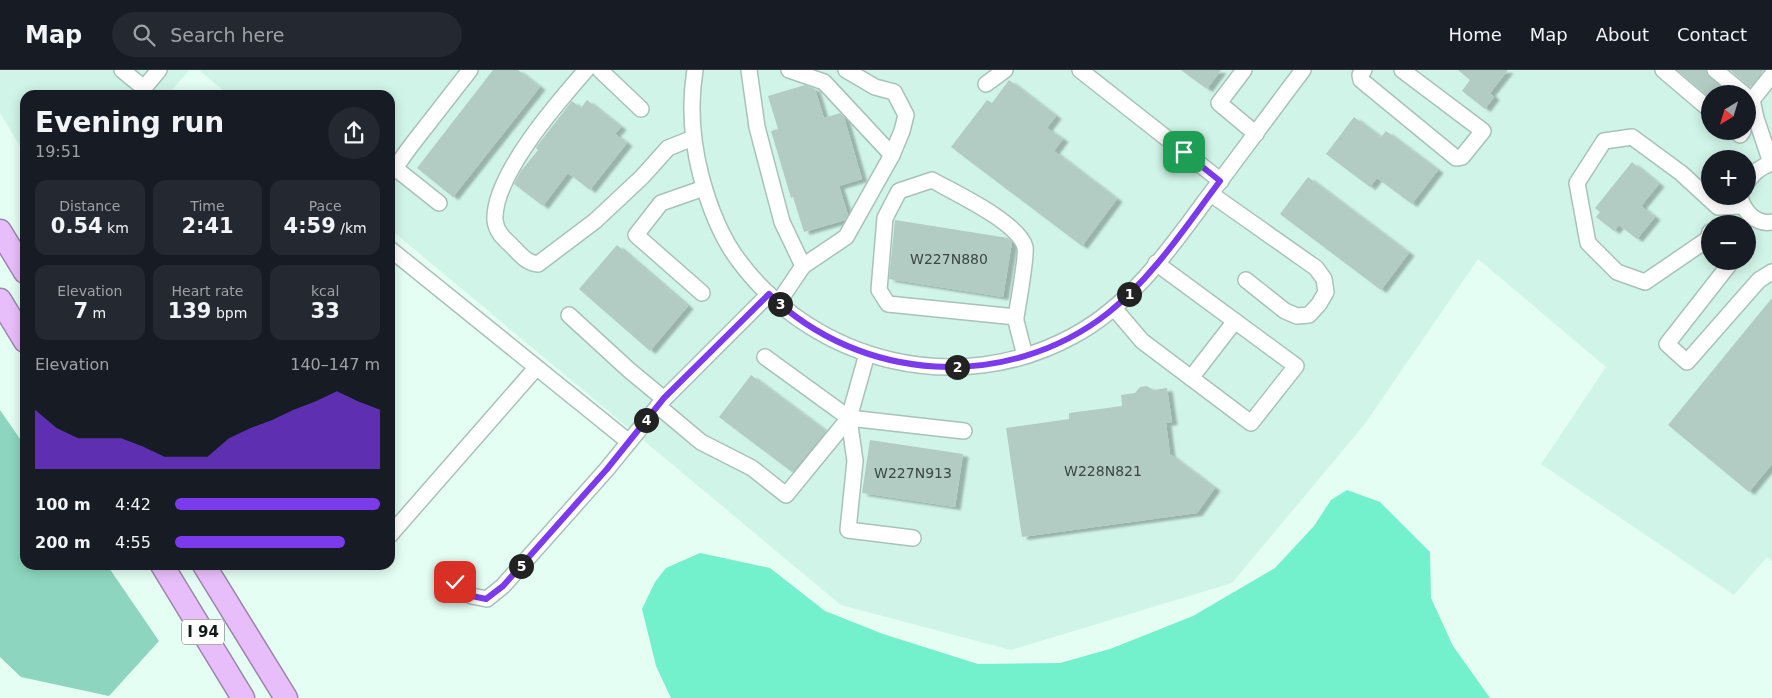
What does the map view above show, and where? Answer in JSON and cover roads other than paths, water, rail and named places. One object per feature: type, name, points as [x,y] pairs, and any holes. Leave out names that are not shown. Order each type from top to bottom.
[{"type":"highway","points":[[0,231],[20,264]]},
{"type":"highway","points":[[0,300],[20,333]]},
{"type":"highway","name":"I 94","points":[[165,570],[243,698]]},
{"type":"highway","name":"I 94","points":[[207,570],[286,698]]},
{"type":"street","points":[[122,70],[144,88],[159,70]]},
{"type":"street","points":[[438,203],[396,168],[470,70]]},
{"type":"street","points":[[586,70],[564,95],[531,139],[506,180],[498,200],[495,220],[499,234],[530,263],[538,264],[595,221],[642,177],[668,148],[693,138]]},
{"type":"street","points":[[600,70],[641,109]]},
{"type":"street","points":[[695,70],[691,102],[693,138],[704,188],[721,232],[754,279],[798,319],[819,332],[868,354],[903,362],[953,368],[1000,363],[1037,353],[1075,335],[1114,308],[1156,264],[1303,70]]},
{"type":"street","points":[[749,70],[757,127],[782,222],[803,266]]},
{"type":"street","points":[[789,70],[824,82],[892,155]]},
{"type":"street","points":[[455,582],[472,596],[486,599],[498,590],[607,469],[661,402],[774,298],[803,266],[846,237],[892,155],[902,131],[906,115],[894,92],[875,87],[846,70]]},
{"type":"street","points":[[986,84],[1005,70]]},
{"type":"street","points":[[1080,70],[1220,181]]},
{"type":"street","points":[[1244,70],[1219,103],[1256,134]]},
{"type":"street","points":[[1364,70],[1360,75],[1361,80],[1456,158],[1462,157],[1483,131],[1402,70]]},
{"type":"street","points":[[1663,70],[1701,102]]},
{"type":"street","points":[[1715,70],[1733,85]]},
{"type":"street","points":[[1756,90],[1772,75]]},
{"type":"street","points":[[1756,130],[1772,163],[1764,165],[1756,172]]},
{"type":"street","points":[[1701,244],[1645,282],[1617,272],[1588,243],[1577,183],[1604,141],[1632,137],[1681,173],[1718,207]]},
{"type":"street","points":[[1016,317],[888,304],[879,290],[885,218],[899,191],[932,180],[1003,221],[1018,235],[1025,248],[1016,320],[1025,356]]},
{"type":"street","points":[[702,292],[636,235],[661,203],[704,188]]},
{"type":"street","points":[[1210,194],[1316,268],[1324,279],[1326,292],[1319,304],[1309,315],[1297,316],[1285,311],[1246,280]]},
{"type":"street","points":[[1718,207],[1726,205]]},
{"type":"street","points":[[1716,215],[1718,207]]},
{"type":"street","points":[[1756,224],[1772,222]]},
{"type":"street","points":[[395,253],[629,442]]},
{"type":"street","points":[[1114,308],[1142,341],[1251,423],[1296,366],[1156,264]]},
{"type":"street","points":[[1725,270],[1667,344],[1687,362],[1759,280],[1772,272]]},
{"type":"street","points":[[569,316],[629,370],[701,442],[752,468],[786,495],[849,418],[868,354]]},
{"type":"street","points":[[1191,378],[1235,321]]},
{"type":"street","points":[[765,356],[849,418],[964,431]]},
{"type":"street","points":[[395,529],[536,368]]},
{"type":"street","points":[[849,418],[855,461],[848,530],[913,538]]}]
